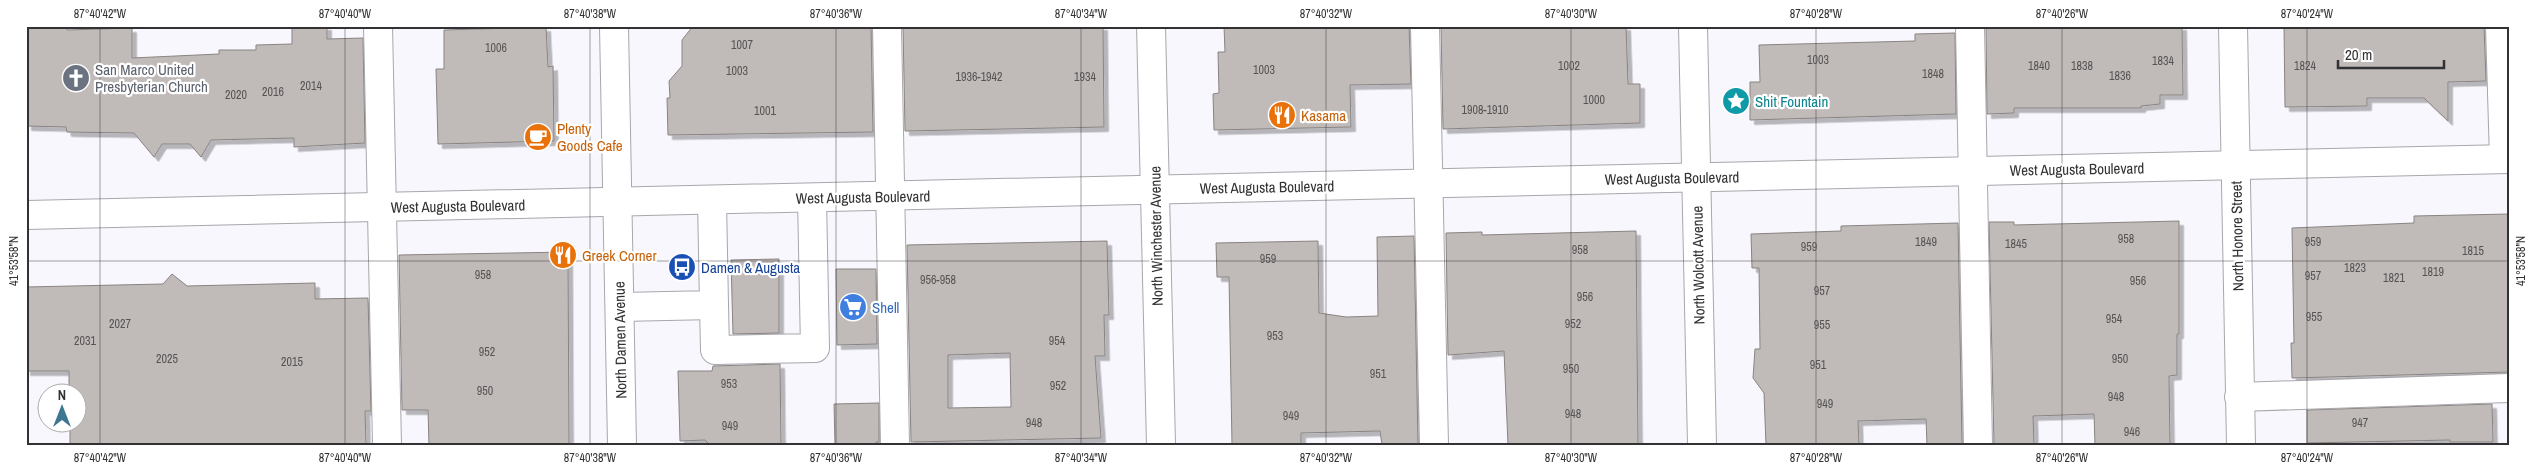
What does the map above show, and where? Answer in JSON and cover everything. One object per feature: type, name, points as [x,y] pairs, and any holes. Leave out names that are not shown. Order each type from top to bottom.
[{"type":"street","points":[[378,26],[387,445]]},
{"type":"street","name":"North Damen Avenue","points":[[614,26],[622,445]]},
{"type":"street","points":[[887,26],[895,445]]},
{"type":"street","name":"North Winchester Avenue","points":[[1151,26],[1161,445]]},
{"type":"street","points":[[1425,26],[1434,445]]},
{"type":"street","name":"North Wolcott Avenue","points":[[1693,26],[1702,445]]},
{"type":"street","points":[[1970,26],[1978,445]]},
{"type":"street","name":"North Honore Street","points":[[2233,26],[2241,445]]},
{"type":"street","points":[[2500,26],[2506,159]]},
{"type":"street","name":"West Augusta Boulevard","points":[[26,215],[2506,159]]},
{"type":"street","points":[[712,200],[715,350],[815,348],[812,198]]},
{"type":"street","points":[[620,307],[714,305]]},
{"type":"street","points":[[2240,397],[2509,388]]},
{"type":"building","points":[[26,26],[67,26],[67,30],[132,28],[132,58],[219,54],[219,50],[256,50],[256,45],[292,44],[292,26],[327,26],[327,39],[363,38],[365,143],[294,147],[294,138],[211,140],[201,157],[190,144],[162,144],[154,157],[134,133],[67,132],[66,127],[27,126]]},
{"type":"building","points":[[693,26],[871,26],[873,132],[668,135],[667,98],[670,98],[669,81],[682,66],[682,40]]},
{"type":"building","points":[[903,26],[1103,26],[1104,127],[905,131]]},
{"type":"building","points":[[1224,26],[1409,26],[1411,84],[1350,85],[1351,127],[1214,130],[1213,94],[1219,93],[1218,52],[1225,52]]},
{"type":"building","points":[[1441,26],[1626,26],[1628,84],[1640,84],[1640,123],[1443,129]]},
{"type":"building","points":[[1986,26],[2182,26],[2183,95],[2160,95],[2160,104],[2141,106],[2141,108],[2014,108],[2014,113],[1987,114]]},
{"type":"building","points":[[2284,26],[2484,26],[2486,81],[2448,82],[2448,121],[2424,98],[2367,98],[2367,106],[2285,107]]},
{"type":"building","points":[[546,27],[548,67],[553,66],[554,141],[438,144],[436,69],[444,69],[444,30]]},
{"type":"building","points":[[1955,33],[1956,114],[1750,120],[1750,82],[1760,82],[1759,45],[1915,41],[1915,34]]},
{"type":"building","points":[[2509,214],[2509,372],[2292,378],[2291,343],[2294,343],[2292,228],[2414,223],[2414,216]]},
{"type":"building","points":[[2179,221],[2179,334],[2177,334],[2177,375],[2169,376],[2170,445],[2095,445],[2094,414],[2033,416],[2034,445],[1994,445],[1989,222],[2014,222],[2014,225]]},
{"type":"building","points":[[1958,223],[1962,445],[1927,445],[1926,419],[1858,421],[1859,445],[1766,445],[1764,393],[1753,378],[1755,349],[1760,349],[1759,268],[1752,268],[1751,234],[1841,231],[1841,226]]},
{"type":"building","points":[[1636,231],[1638,445],[1508,445],[1504,351],[1448,355],[1446,233],[1482,232],[1482,235]]},
{"type":"building","points":[[1414,236],[1418,445],[1382,445],[1380,431],[1301,433],[1301,445],[1232,445],[1229,277],[1217,277],[1216,243],[1318,241],[1319,313],[1346,317],[1378,316],[1377,237]]},
{"type":"building","points":[[1107,241],[1109,315],[1104,315],[1105,356],[1095,356],[1101,438],[911,442],[907,245]],"holes":[[[1010,353],[1011,407],[948,408],[948,355]]]},
{"type":"building","points":[[568,252],[569,445],[429,445],[428,410],[402,410],[399,255]]},
{"type":"building","points":[[779,259],[779,333],[733,334],[731,260]]},
{"type":"building","name":"Shell","points":[[836,269],[876,269],[877,344],[837,345]]},
{"type":"building","points":[[172,274],[187,286],[315,283],[315,299],[368,298],[371,411],[365,411],[366,445],[70,445],[70,434],[88,434],[88,384],[69,384],[69,371],[26,371],[26,287],[163,284]]},
{"type":"building","points":[[780,364],[781,445],[710,445],[705,440],[680,441],[678,371],[712,371],[713,366]]},
{"type":"building","points":[[879,403],[879,442],[876,442],[876,445],[835,445],[834,404]]},
{"type":"building","points":[[2492,404],[2493,442],[2450,442],[2450,440],[2307,443],[2307,410]]},
{"type":"place","name":"San Marco United Presbyterian Church","points":[[76,78]]},
{"type":"place","name":"Shit Fountain","points":[[1736,101]]},
{"type":"place","name":"Kasama","points":[[1282,115]]},
{"type":"place","name":"Plenty Goods Cafe","points":[[538,137]]},
{"type":"place","name":"Greek Corner","points":[[563,255]]},
{"type":"place","name":"Damen & Augusta","points":[[682,267]]},
{"type":"place","name":"Shell","points":[[853,307]]}]
